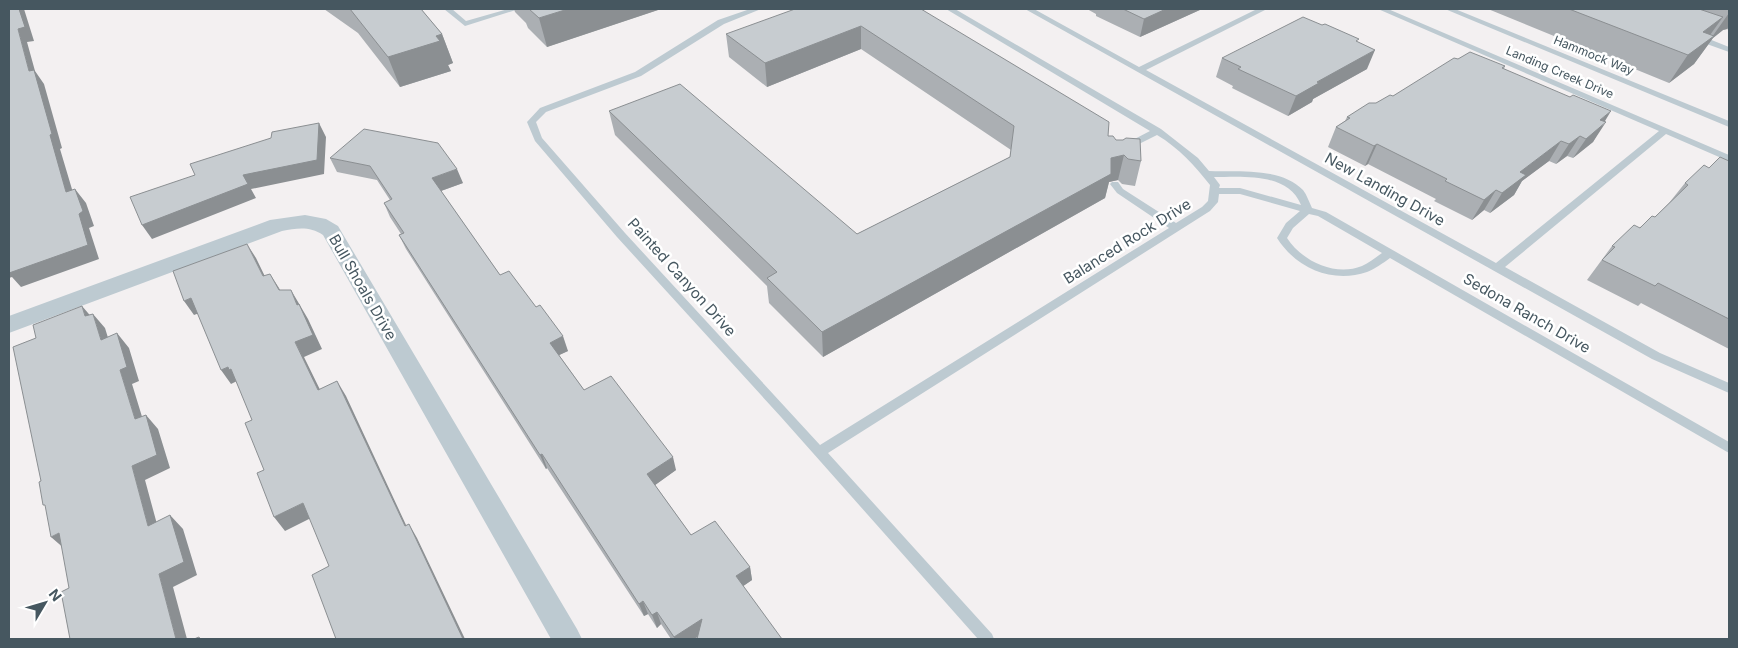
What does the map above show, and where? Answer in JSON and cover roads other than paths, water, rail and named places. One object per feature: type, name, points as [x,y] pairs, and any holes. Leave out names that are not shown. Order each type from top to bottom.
[{"type":"street","name":"Bull Shoals Drive","points":[[9,325],[277,225],[303,221],[324,225],[331,230],[567,639]]},
{"type":"lane","points":[[448,9],[465,24],[515,9]]},
{"type":"lane","name":"Painted Canyon Drive","points":[[757,9],[721,22],[638,74],[543,110],[531,122],[538,140],[621,235],[987,639]]},
{"type":"lane","points":[[950,9],[1158,132],[1195,160],[1215,185],[1215,191]]},
{"type":"lane","name":"New Landing Drive","points":[[1029,9],[1656,356],[1729,388]]},
{"type":"lane","points":[[1139,70],[1263,9]]},
{"type":"lane","name":"Landing Creek Drive","points":[[1382,9],[1729,158]]},
{"type":"lane","name":"Hammock Way","points":[[1450,9],[1729,124]]},
{"type":"lane","points":[[1684,33],[1729,50]]},
{"type":"lane","points":[[1498,268],[1666,130]]},
{"type":"lane","points":[[1120,151],[1158,132]]},
{"type":"lane","points":[[1207,174],[1257,176],[1276,179],[1299,192],[1308,210],[1293,221],[1284,231],[1282,238],[1286,246],[1308,264],[1334,272],[1346,273],[1370,266],[1390,253]]},
{"type":"lane","points":[[1115,184],[1120,191],[1176,228]]},
{"type":"lane","name":"Balanced Rock Drive","points":[[819,452],[1206,209],[1213,202],[1215,191]]},
{"type":"lane","name":"Sedona Ranch Drive","points":[[1215,191],[1240,191],[1322,214],[1729,448]]}]
